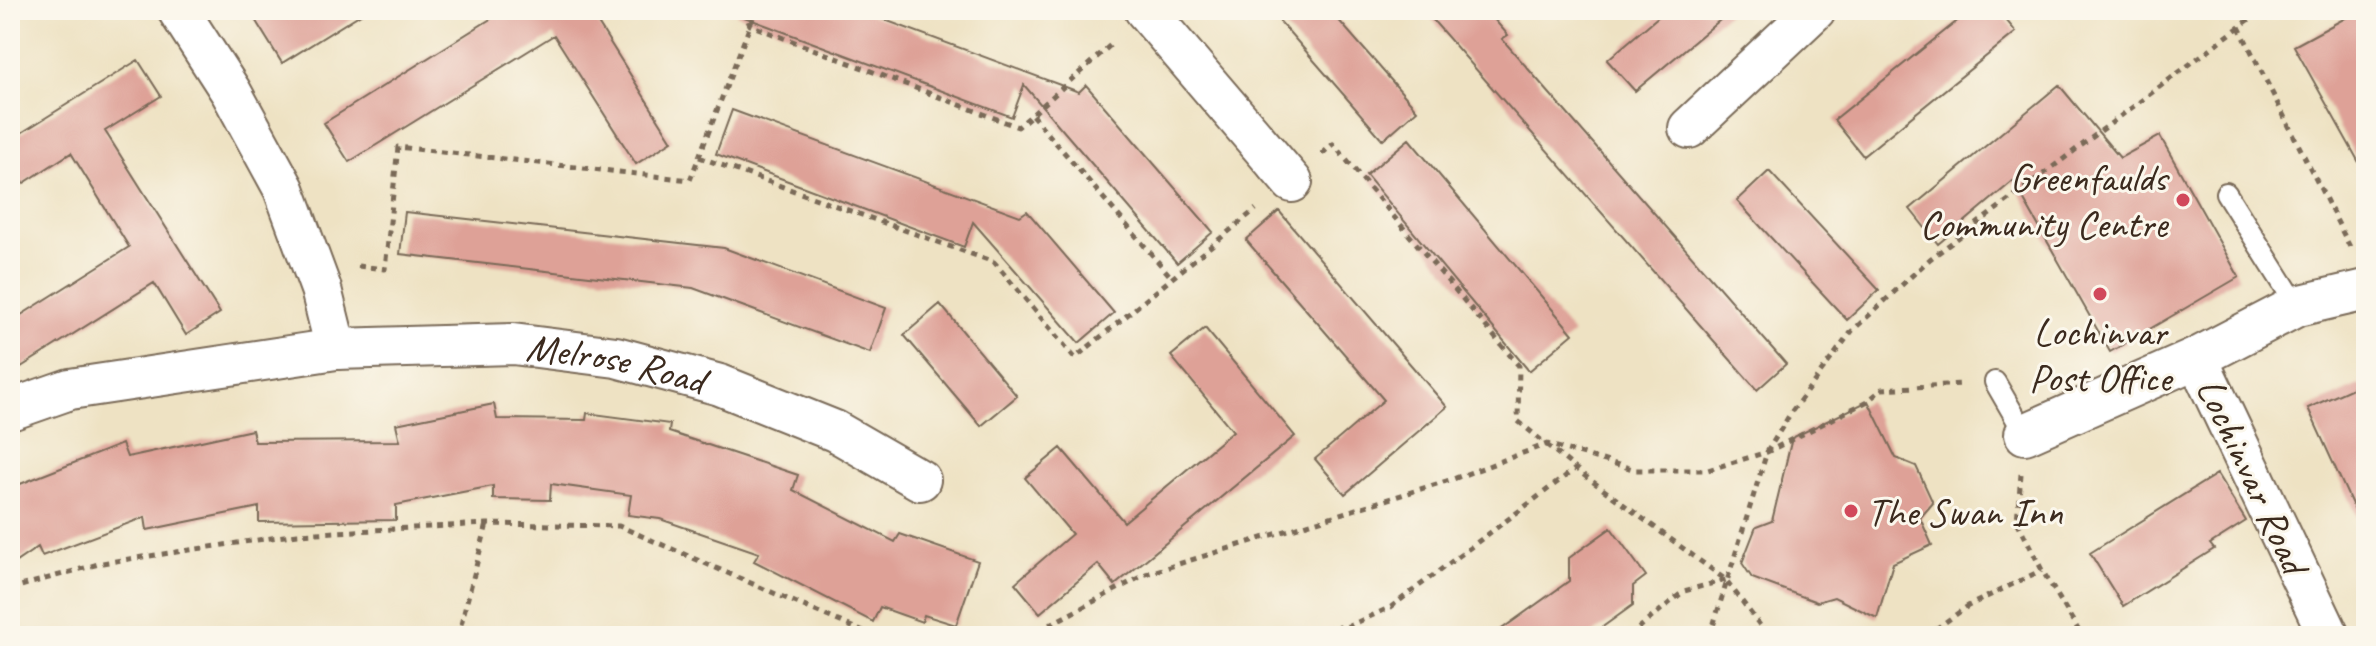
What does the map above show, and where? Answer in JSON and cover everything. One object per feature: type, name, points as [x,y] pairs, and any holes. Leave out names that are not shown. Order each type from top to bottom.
[{"type":"street","points":[[178,10],[231,92],[284,189],[321,289],[336,349]]},
{"type":"street","points":[[1689,128],[1815,10]]},
{"type":"street","points":[[1146,11],[1292,182]]},
{"type":"street","name":"Lochinvar Road","points":[[2025,434],[2197,358],[2297,306],[2366,290]]},
{"type":"street","name":"Melrose Road","points":[[10,410],[70,389],[336,349],[513,344],[616,357],[720,385],[835,431],[920,480]]},
{"type":"street","name":"Lochinvar Road","points":[[2197,358],[2329,636]]},
{"type":"lane","points":[[2226,193],[2297,306]]},
{"type":"lane","points":[[1995,382],[2025,434]]},
{"type":"path","points":[[743,10],[750,25],[1018,127],[1146,11]]},
{"type":"path","points":[[311,261],[385,269],[398,147],[690,180],[756,10]]},
{"type":"path","points":[[1710,636],[1767,452],[1792,411],[1852,331],[1930,259],[2262,10]]},
{"type":"path","points":[[2239,27],[2352,250]]},
{"type":"path","points":[[1032,115],[1172,278]]},
{"type":"path","points":[[699,157],[994,262],[1075,358],[1292,182],[1333,144],[1519,366],[1518,421],[1575,469],[1726,580],[1768,636]]},
{"type":"path","points":[[1028,636],[1146,574],[1453,479],[1547,444],[1636,470],[1708,470],[1767,452],[1868,401],[1882,389],[1995,382]]},
{"type":"path","points":[[2025,434],[2017,521],[2082,636]]},
{"type":"path","points":[[1263,636],[1349,626],[1391,607],[1575,469]]},
{"type":"path","points":[[10,589],[102,563],[298,534],[487,524],[619,526],[873,636]]},
{"type":"path","points":[[458,636],[487,524]]},
{"type":"path","points":[[1926,636],[1968,606],[2042,570]]},
{"type":"path","points":[[1629,636],[1684,591],[1726,580]]},
{"type":"path","points":[[10,628],[19,636]]},
{"type":"building","points":[[249,10],[367,10],[282,63]]},
{"type":"building","points":[[505,10],[594,10],[591,12],[672,141],[636,164],[554,35],[349,162],[324,123]]},
{"type":"building","points":[[737,10],[858,10],[1079,92],[1086,85],[1213,232],[1177,263],[1024,85],[1012,117],[736,14]]},
{"type":"building","points":[[1270,10],[1330,10],[1417,110],[1383,140]]},
{"type":"building","points":[[1424,10],[1486,10],[1508,35],[1502,39],[1786,364],[1757,390]]},
{"type":"building","points":[[1666,10],[1732,10],[1635,91],[1607,60]]},
{"type":"building","points":[[1971,10],[1998,10],[2016,32],[1863,156],[1834,120]]},
{"type":"building","points":[[2360,10],[2366,10],[2366,175],[2294,46]]},
{"type":"building","points":[[138,60],[161,96],[105,131],[220,313],[186,335],[154,283],[10,374],[10,322],[129,247],[71,153],[10,192],[10,140]]},
{"type":"building","points":[[2059,85],[2120,158],[2160,136],[2239,277],[2110,352],[2013,181],[1938,244],[1910,209]]},
{"type":"building","points":[[732,110],[1020,216],[1027,211],[1114,313],[1079,343],[973,222],[964,247],[716,154]]},
{"type":"building","points":[[1409,139],[1573,334],[1529,371],[1366,175]]},
{"type":"building","points":[[1769,171],[1879,290],[1847,320],[1737,201]]},
{"type":"building","points":[[1279,211],[1447,407],[1345,494],[1315,459],[1384,400],[1246,240]]},
{"type":"building","points":[[405,212],[724,248],[886,308],[870,353],[693,288],[400,254]]},
{"type":"building","points":[[940,304],[1017,396],[981,426],[904,335]]},
{"type":"building","points":[[1205,328],[1295,436],[1115,585],[1098,564],[1040,613],[1015,583],[1072,534],[1025,478],[1061,448],[1124,522],[1233,431],[1171,356]]},
{"type":"building","points":[[2366,382],[2366,535],[2308,408]]},
{"type":"building","name":"The Swan Inn","points":[[1868,401],[1896,458],[1916,466],[1933,503],[1920,518],[1932,545],[1893,563],[1877,618],[1834,597],[1817,602],[1752,578],[1742,563],[1756,527],[1772,521],[1792,438]]},
{"type":"building","points":[[494,404],[497,419],[586,420],[587,413],[670,424],[669,432],[798,475],[793,490],[895,542],[900,534],[978,561],[956,625],[924,615],[922,622],[880,607],[873,622],[754,561],[759,553],[660,519],[628,515],[631,495],[551,484],[550,500],[493,499],[493,486],[396,505],[396,520],[259,522],[259,507],[147,530],[145,517],[42,556],[38,547],[10,566],[10,488],[122,444],[127,457],[252,430],[255,442],[400,441],[396,424]]},
{"type":"building","points":[[2217,474],[2246,521],[2210,544],[2214,549],[2123,606],[2090,553]]},
{"type":"building","points":[[1611,528],[1646,576],[1633,586],[1633,605],[1590,636],[1492,636],[1569,581],[1569,558]]},
{"type":"place","name":"Greenfaulds Community Centre","points":[[2183,200]]},
{"type":"place","name":"Lochinvar Post Office","points":[[2100,294]]},
{"type":"place","name":"The Swan Inn","points":[[1851,511]]}]
